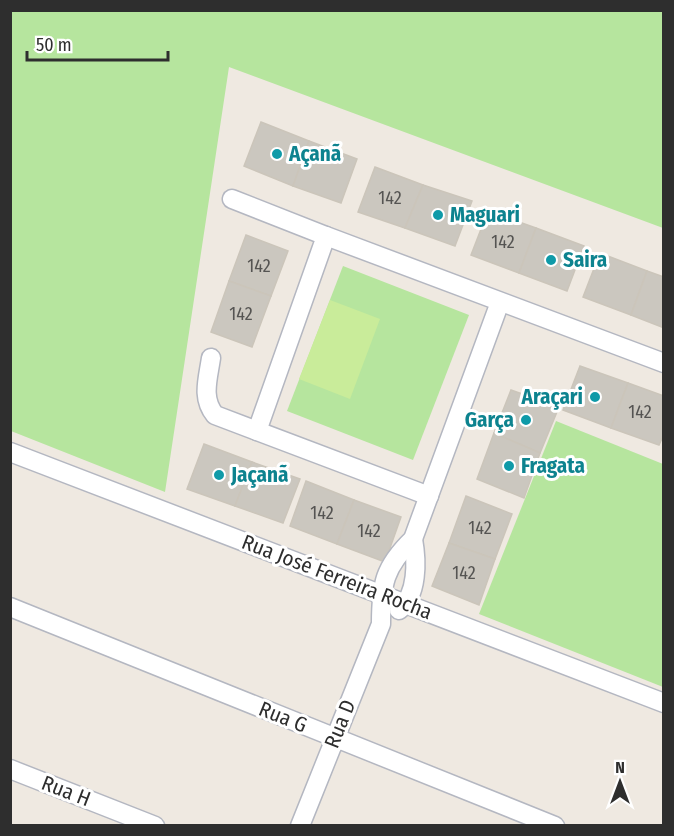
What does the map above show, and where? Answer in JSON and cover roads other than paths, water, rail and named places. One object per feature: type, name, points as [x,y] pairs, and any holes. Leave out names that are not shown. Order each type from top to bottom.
[{"type":"street","points":[[232,199],[663,363]]},
{"type":"street","points":[[257,431],[326,236]]},
{"type":"street","points":[[381,593],[394,558],[413,539],[500,302]]},
{"type":"street","points":[[211,358],[206,396],[208,406],[215,416],[429,496]]},
{"type":"street","name":"Rua José Ferreira Rocha","points":[[10,452],[663,703]]},
{"type":"street","points":[[381,624],[407,604],[416,567],[413,539]]},
{"type":"street","name":"Rua D","points":[[300,825],[381,624],[381,593]]},
{"type":"street","name":"Rua G","points":[[10,606],[555,825]]},
{"type":"street","name":"Rua H","points":[[10,769],[155,825]]},
{"type":"place","name":"Açanã","points":[[277,154]]},
{"type":"place","name":"Maguari","points":[[438,215]]},
{"type":"place","name":"Saira","points":[[551,260]]},
{"type":"place","name":"Araçari","points":[[595,397]]},
{"type":"place","name":"Garça","points":[[526,420]]},
{"type":"place","name":"Fragata","points":[[509,466]]},
{"type":"place","name":"Jaçanã","points":[[219,475]]}]
